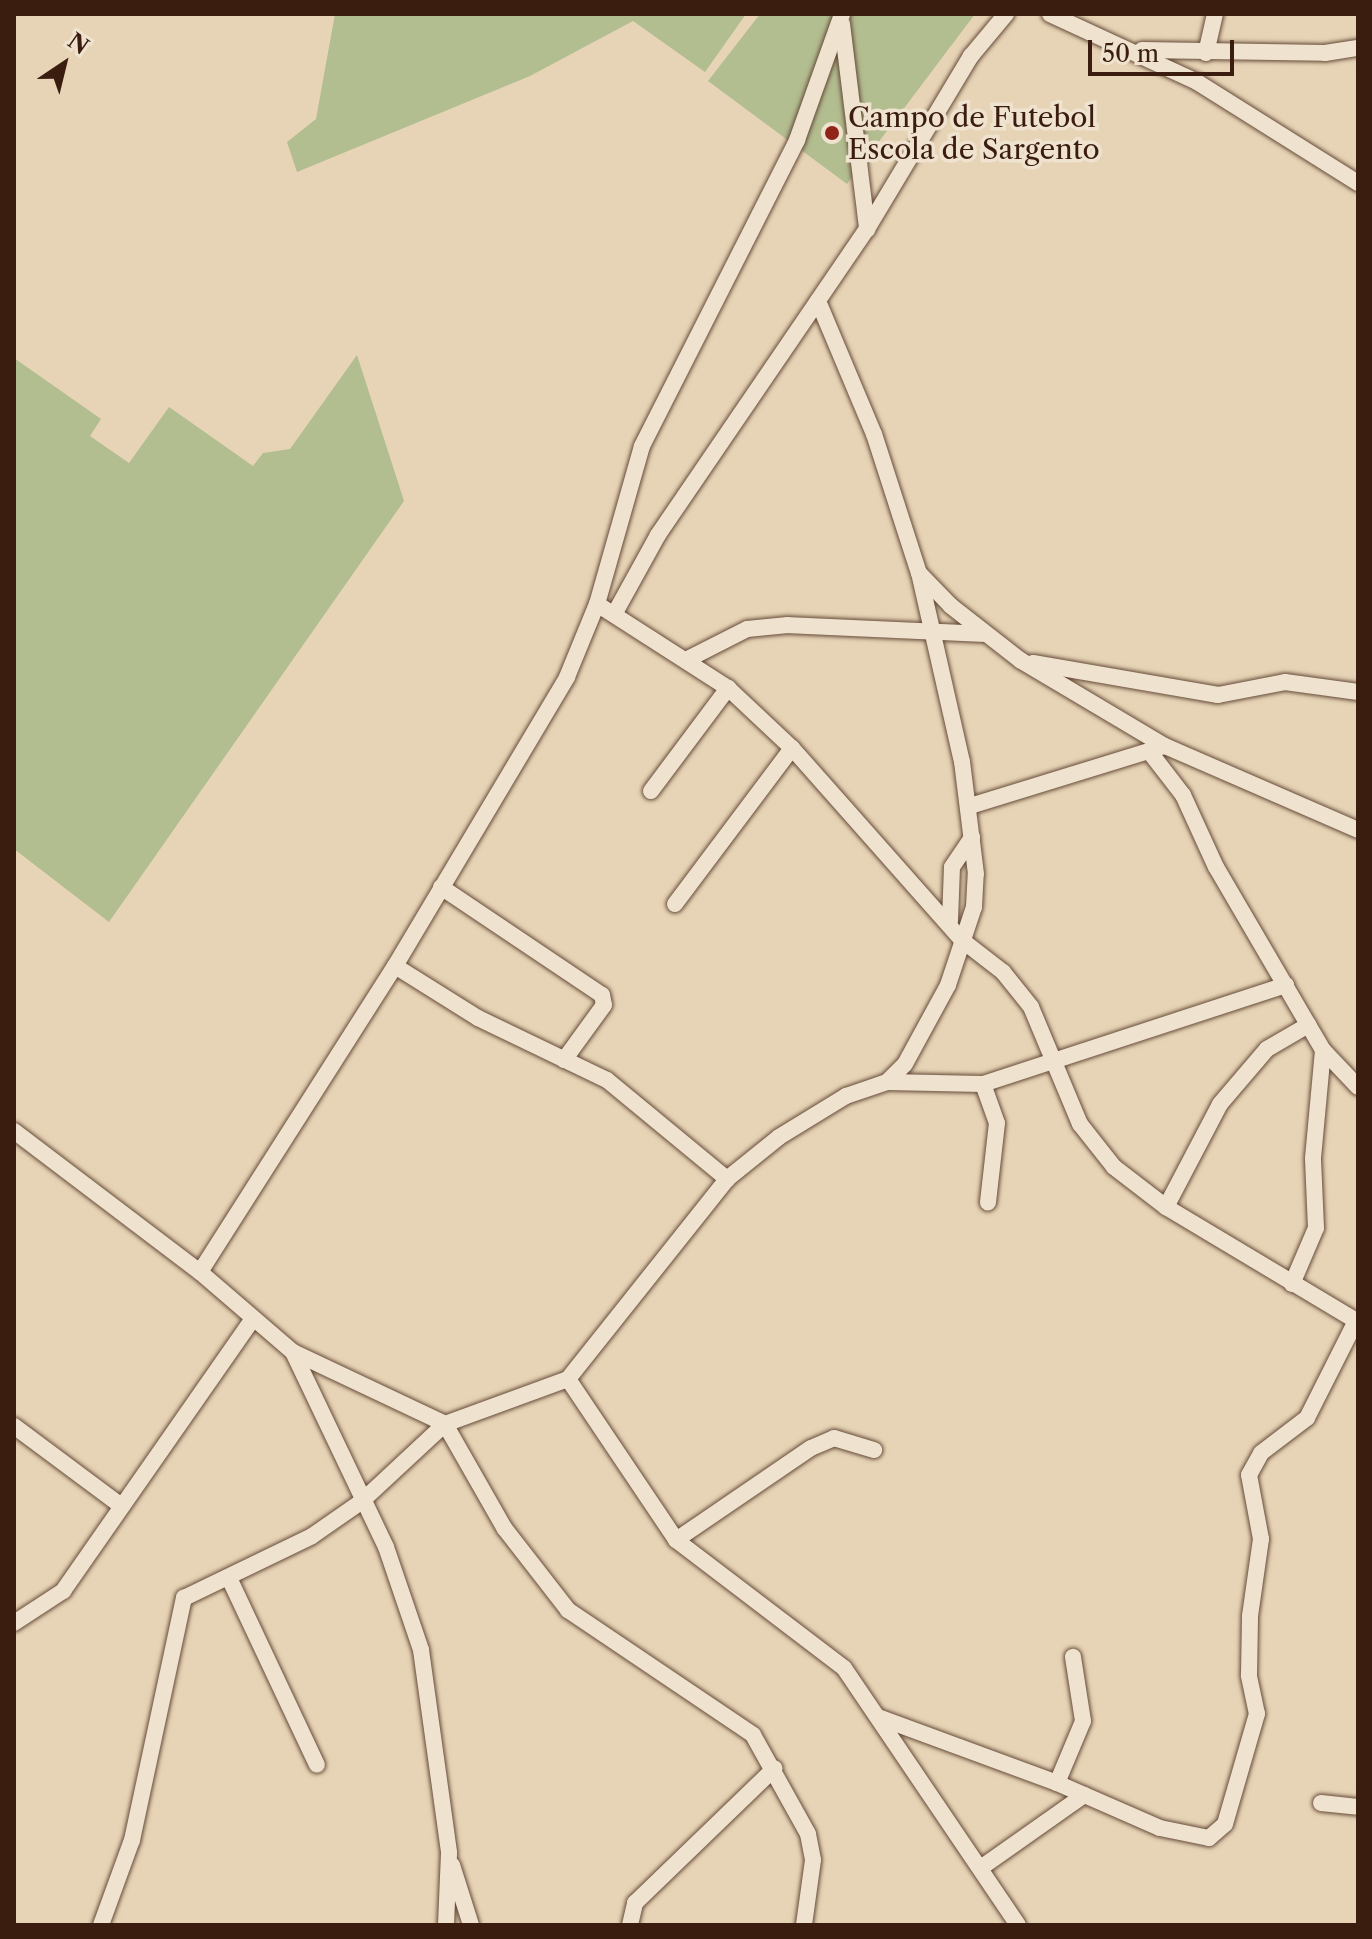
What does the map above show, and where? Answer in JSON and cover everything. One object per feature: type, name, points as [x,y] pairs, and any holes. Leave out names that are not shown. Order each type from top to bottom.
[{"type":"street","points":[[616,611],[658,535],[867,229],[971,56],[1006,14]]},
{"type":"street","points":[[1050,14],[1133,50],[1281,130],[1358,183]]},
{"type":"street","points":[[1206,53],[1215,14]]},
{"type":"street","points":[[842,16],[867,229]]},
{"type":"street","points":[[200,1272],[395,966],[567,677],[597,604],[642,446],[797,140],[842,16]]},
{"type":"street","points":[[1133,50],[1206,53],[1358,48]]},
{"type":"street","points":[[818,301],[874,434],[919,573],[928,630],[970,806],[974,907],[930,1021],[887,1082]]},
{"type":"street","points":[[919,573],[983,634],[1157,749],[1358,830]]},
{"type":"street","points":[[597,604],[616,611],[728,688],[792,748],[950,921],[963,941],[1003,972],[1031,1007],[1080,1124],[1114,1167],[1166,1207],[1357,1322],[1307,1418],[1261,1453],[1249,1475],[1261,1539],[1250,1616],[1249,1675],[1257,1714],[1225,1824],[1209,1838],[1160,1828],[1057,1783],[878,1717]]},
{"type":"street","points":[[688,659],[747,629],[928,630],[983,634]]},
{"type":"street","points":[[1020,660],[1218,695],[1285,682],[1358,692]]},
{"type":"street","points":[[651,791],[728,688]]},
{"type":"street","points":[[675,904],[792,748]]},
{"type":"street","points":[[970,806],[1157,749]]},
{"type":"street","points":[[1157,749],[1183,795],[1216,867],[1308,1025],[1323,1050],[1358,1087]]},
{"type":"street","points":[[950,921],[949,876],[972,837]]},
{"type":"street","points":[[441,887],[602,995],[604,1005],[564,1060]]},
{"type":"street","points":[[395,966],[478,1018],[607,1080],[727,1179]]},
{"type":"street","points":[[101,1925],[132,1840],[184,1598],[230,1580],[361,1502],[445,1424],[568,1379],[727,1179],[846,1096],[887,1082],[983,1084],[1056,1063],[1286,985]]},
{"type":"street","points":[[1166,1207],[1220,1104],[1267,1049],[1308,1025]]},
{"type":"street","points":[[1292,1284],[1316,1228],[1313,1158],[1323,1050]]},
{"type":"street","points":[[983,1084],[997,1123],[988,1202]]},
{"type":"street","points":[[14,1131],[200,1272],[293,1352],[445,1424],[505,1529],[568,1610],[739,1723],[775,1768],[811,1847],[804,1925]]},
{"type":"street","points":[[14,1623],[63,1591],[120,1505],[253,1319]]},
{"type":"street","points":[[293,1352],[361,1502],[386,1547],[421,1650],[449,1853],[471,1925]]},
{"type":"street","points":[[568,1379],[676,1540],[807,1635],[844,1668],[982,1867],[1018,1925]]},
{"type":"street","points":[[14,1426],[120,1505]]},
{"type":"street","points":[[676,1540],[811,1448],[834,1438],[874,1450]]},
{"type":"street","points":[[230,1580],[317,1765]]},
{"type":"street","points":[[1057,1783],[1083,1721],[1073,1657]]},
{"type":"street","points":[[630,1925],[635,1903],[775,1768]]},
{"type":"street","points":[[982,1867],[1084,1795]]},
{"type":"street","points":[[1321,1803],[1358,1807]]},
{"type":"street","points":[[446,1925],[449,1853]]},
{"type":"green space","points":[[335,14],[746,14],[705,72],[633,21],[530,76],[297,172],[287,142],[316,119]]},
{"type":"green space","name":"Campo de Futebol Escola de Sargento","points":[[760,14],[975,14],[847,184],[708,81]]},
{"type":"green space","points":[[357,355],[404,501],[109,922],[14,849],[14,358],[101,419],[90,436],[129,463],[169,407],[253,466],[263,453],[290,449]]},
{"type":"place","name":"Campo de Futebol Escola de Sargento","points":[[832,133]]}]
